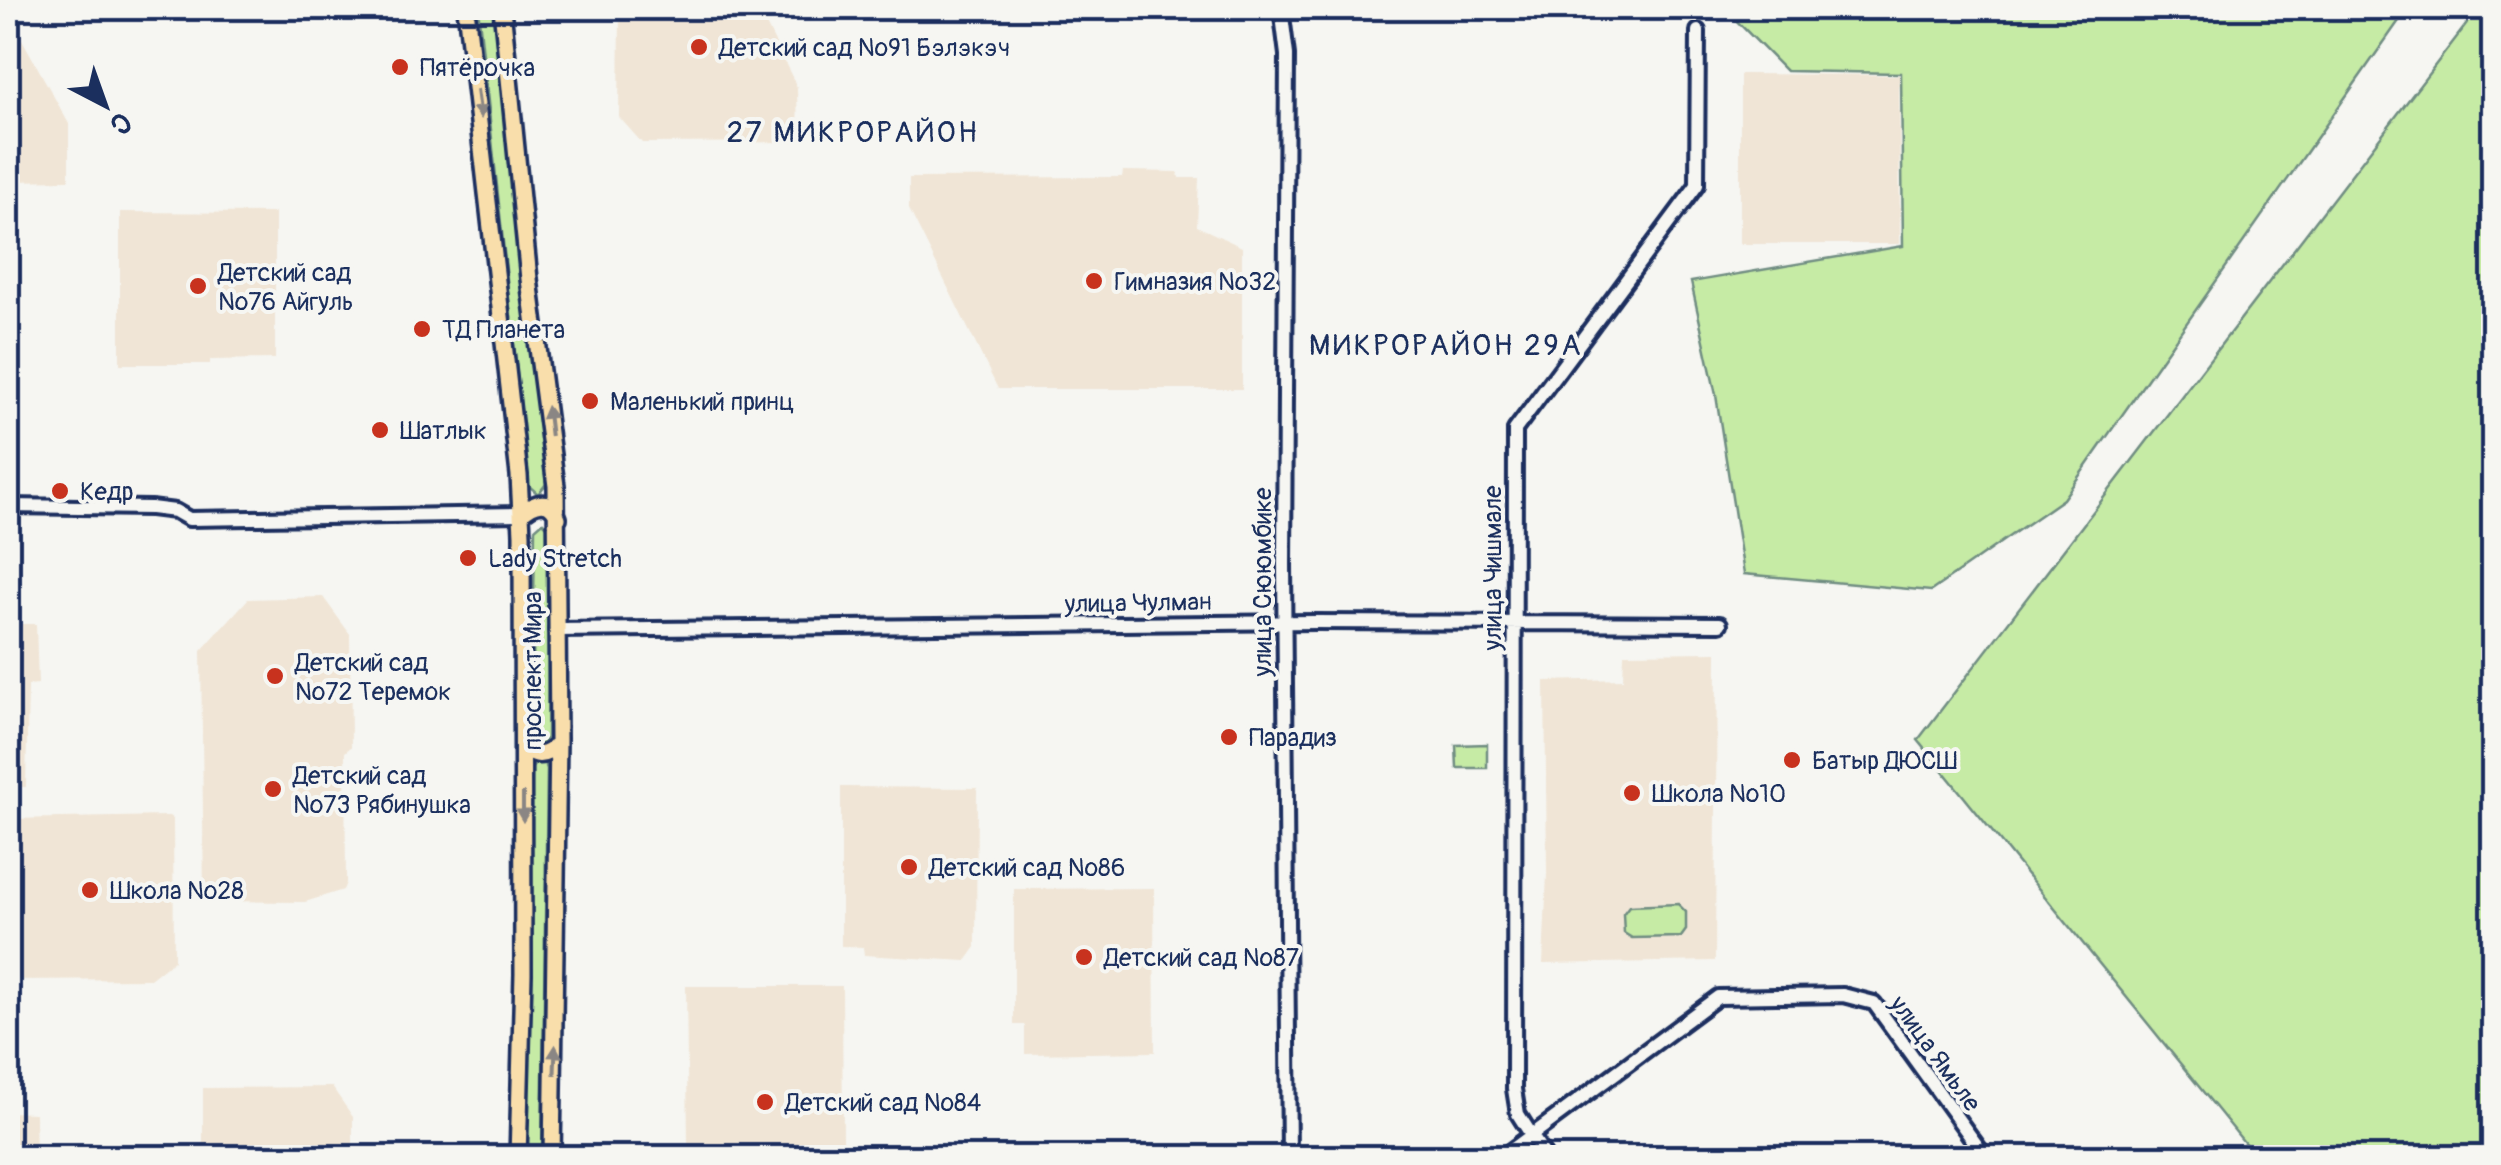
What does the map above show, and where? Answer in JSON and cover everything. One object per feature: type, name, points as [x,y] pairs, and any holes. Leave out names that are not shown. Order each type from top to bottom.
[{"type":"main road","name":"проспект Мира","points":[[466,8],[482,123],[521,514],[523,974],[518,1158]]},
{"type":"main road","name":"проспект Мира","points":[[502,8],[558,518],[552,1158]]},
{"type":"main road","points":[[521,514],[530,505],[543,502],[552,506],[558,518]]},
{"type":"main road","points":[[523,741],[528,750],[540,755],[558,744]]},
{"type":"street","name":"улица Сююмбике","points":[[1281,8],[1287,55],[1284,623],[1288,1158]]},
{"type":"street","name":"улица Чишмале","points":[[1546,1158],[1518,1114],[1514,1090],[1515,430],[1697,185],[1698,31]]},
{"type":"street","points":[[8,506],[152,508],[189,519],[521,514]]},
{"type":"street","name":"улица Чулман","points":[[556,630],[1284,623],[1720,624]]},
{"type":"street","name":"улица Ямьле","points":[[1530,1136],[1718,997],[1843,995],[1874,1002],[1986,1158]]},
{"type":"street","points":[[1501,1158],[1530,1136]]},
{"type":"shaded area","name":"Детский сад №91 Бэлэкэч","points":[[620,8],[758,8],[797,87],[798,142],[642,143],[619,117]]},
{"type":"shaded area","points":[[8,14],[69,124],[69,180],[8,181]]},
{"type":"shaded area","points":[[1740,74],[1899,75],[1900,244],[1740,244]]},
{"type":"shaded area","name":"Гимназия №32","points":[[1123,171],[1178,172],[1179,178],[1199,178],[1197,226],[1242,247],[1242,389],[998,389],[909,209],[909,178],[1122,177]]},
{"type":"shaded area","name":"Детский сад №76 Айгуль","points":[[120,212],[275,213],[275,359],[120,364]]},
{"type":"shaded area","points":[[323,597],[350,634],[351,747],[345,752],[346,883],[343,890],[305,902],[204,901],[201,651],[248,599]]},
{"type":"shaded area","points":[[8,624],[36,624],[38,684],[28,685],[26,787],[8,787]]},
{"type":"shaded area","name":"Школа №10","points":[[1717,652],[1715,961],[1543,964],[1547,873],[1545,681],[1623,679],[1624,653]]},
{"type":"shaded area","name":"Детский сад №86","points":[[841,787],[977,788],[976,947],[966,961],[864,955],[863,947],[841,946]]},
{"type":"shaded area","name":"Школа №28","points":[[8,819],[173,819],[174,960],[150,979],[8,980]]},
{"type":"shaded area","name":"Детский сад №87","points":[[1154,888],[1155,1052],[1025,1054],[1025,1025],[1014,1025],[1014,889]]},
{"type":"shaded area","name":"Детский сад №84","points":[[686,986],[842,986],[843,1143],[688,1145]]},
{"type":"shaded area","points":[[332,1087],[353,1117],[353,1157],[203,1157],[203,1088]]},
{"type":"shaded area","points":[[8,1112],[35,1113],[36,1157],[8,1157]]},
{"type":"green space","points":[[478,8],[497,8],[514,131],[546,484],[538,494],[529,486]]},
{"type":"green space","points":[[1724,8],[2408,8],[2063,499],[1931,591],[1744,574],[1716,395],[1691,282],[1903,246],[1901,73],[1786,71]]},
{"type":"green space","points":[[2479,8],[2494,8],[2493,1157],[2256,1157],[1918,740]]},
{"type":"green space","points":[[543,522],[550,529],[547,738],[540,746],[532,740],[535,529]]},
{"type":"green space","points":[[1487,744],[1487,768],[1457,768],[1456,745]]},
{"type":"green space","points":[[537,761],[545,763],[547,769],[542,1157],[527,1158],[532,768]]},
{"type":"green space","points":[[1678,904],[1686,912],[1686,930],[1681,937],[1632,938],[1624,933],[1623,914],[1629,906]]},
{"type":"place","name":"Детский сад №91 Бэлэкэч","points":[[699,47]]},
{"type":"place","name":"Пятёрочка","points":[[400,67]]},
{"type":"place","name":"Гимназия №32","points":[[1094,281]]},
{"type":"place","name":"Детский сад №76 Айгуль","points":[[198,286]]},
{"type":"place","name":"ТД Планета","points":[[422,329]]},
{"type":"place","name":"Маленький принц","points":[[590,401]]},
{"type":"place","name":"Шатлык","points":[[380,430]]},
{"type":"place","name":"Кедр","points":[[60,491]]},
{"type":"place","name":"Lady Stretch","points":[[468,558]]},
{"type":"place","name":"Детский сад №72 Теремок","points":[[275,676]]},
{"type":"place","name":"Парадиз","points":[[1229,737]]},
{"type":"place","name":"Батыр ДЮСШ","points":[[1792,760]]},
{"type":"place","name":"Детский сад №73 Рябинушка","points":[[273,789]]},
{"type":"place","name":"Школа №10","points":[[1632,793]]},
{"type":"place","name":"Детский сад №86","points":[[909,867]]},
{"type":"place","name":"Школа №28","points":[[90,890]]},
{"type":"place","name":"Детский сад №87","points":[[1084,957]]},
{"type":"place","name":"Детский сад №84","points":[[765,1102]]},
{"type":"district","name":"27 МИКРОРАЙОН","points":[[853,132]]},
{"type":"district","name":"МИКРОРАЙОН 29А","points":[[1446,345]]}]
